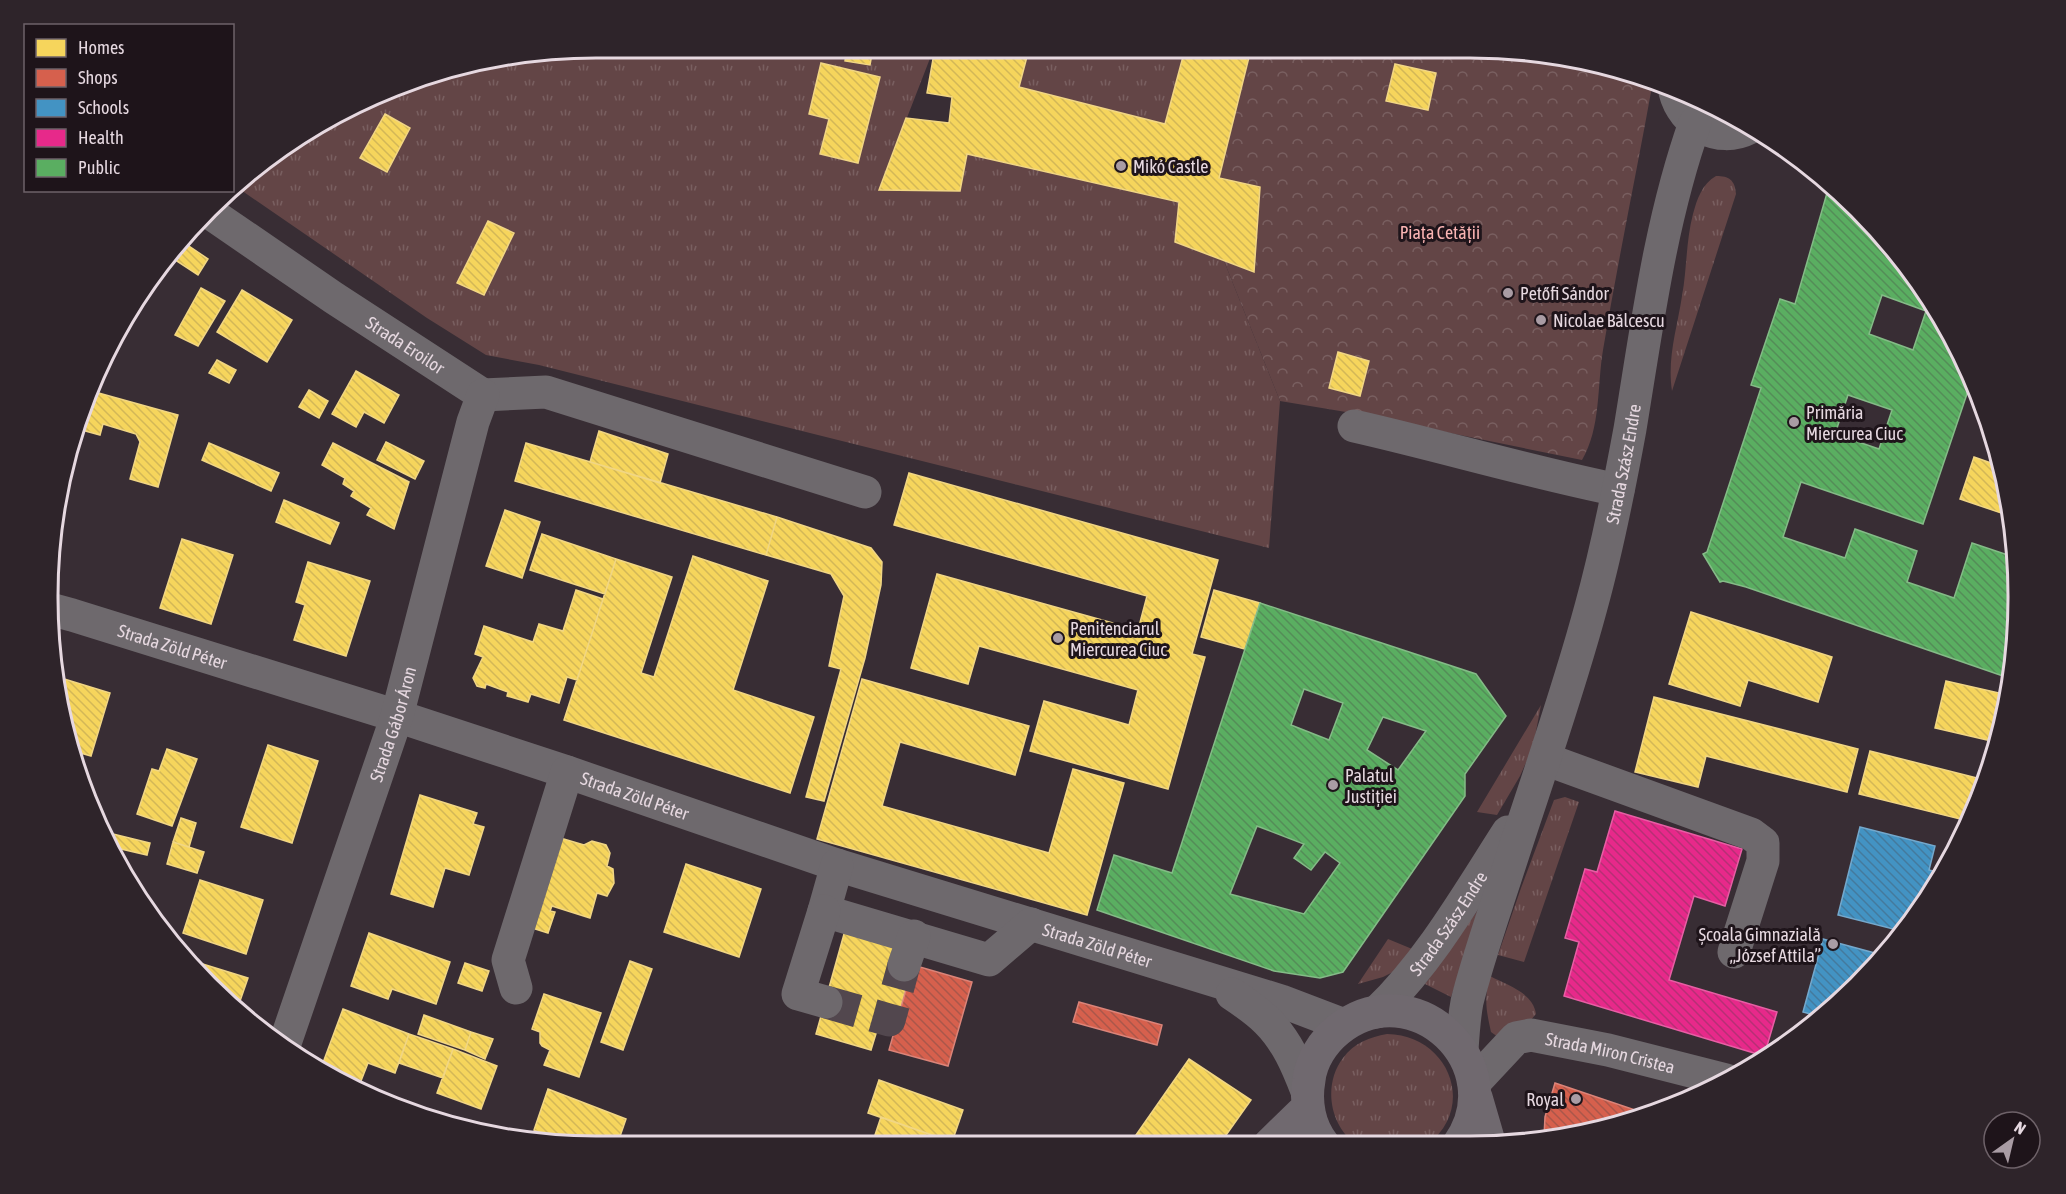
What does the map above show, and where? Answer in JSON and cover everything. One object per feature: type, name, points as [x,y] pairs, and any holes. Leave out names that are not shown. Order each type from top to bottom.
[{"type":"main road","points":[[1319,1136],[1312,1122],[1307,1099],[1312,1068],[1322,1047],[1344,1025],[1358,1017],[1377,1012],[1396,1012],[1417,1016],[1434,1023],[1450,1035],[1470,1065],[1487,1135]]},
{"type":"main road","points":[[1463,1136],[1471,1121],[1475,1087]]},
{"type":"main road","points":[[1276,1136],[1307,1099]]},
{"type":"street","points":[[1679,101],[1683,111],[1695,123],[1710,132],[1739,132]]},
{"type":"street","name":"Strada Szász Endre","points":[[1462,1050],[1467,1004],[1590,609],[1618,490],[1660,248],[1681,164],[1695,123]]},
{"type":"street","name":"Strada Eroilor","points":[[215,217],[333,298],[483,395]]},
{"type":"street","points":[[483,395],[546,392],[865,492]]},
{"type":"street","name":"Strada Gábor Áron","points":[[287,1037],[397,716],[473,422],[483,395]]},
{"type":"street","points":[[1354,426],[1448,448],[1558,478],[1618,490]]},
{"type":"street","name":"Strada Zöld Péter","points":[[59,611],[397,716],[837,865],[1281,1001],[1344,1025]]},
{"type":"street","points":[[1545,759],[1751,834],[1763,843],[1763,861],[1734,952]]},
{"type":"street","points":[[516,988],[508,960],[567,772]]},
{"type":"street","name":"Strada Szász Endre","points":[[1377,1012],[1408,980],[1435,943],[1530,798]]},
{"type":"street","points":[[826,1002],[798,994],[837,865]]},
{"type":"street","points":[[824,910],[909,951],[988,960],[1031,924]]},
{"type":"street","name":"Strada Zöld Péter","points":[[1219,983],[1266,1020],[1285,1042],[1294,1058],[1307,1099]]},
{"type":"street","name":"Strada Miron Cristea","points":[[1475,1087],[1516,1038],[1531,1035],[1608,1050],[1713,1077]]},
{"type":"green space","points":[[597,58],[930,58],[879,190],[960,191],[967,154],[1179,202],[1175,242],[1224,261],[1280,401],[1269,548],[539,365],[486,355],[427,318],[243,191],[298,149],[359,114],[424,87],[492,69],[527,63]]},
{"type":"green space","points":[[1027,58],[1183,58],[1165,124],[1019,87]]},
{"type":"green space","name":"Piața Cetății","points":[[1249,58],[1504,60],[1574,69],[1651,90],[1603,350],[1595,421],[1588,448],[1582,460],[1352,413],[1280,401],[1224,261],[1254,272],[1260,188],[1219,178]]},
{"type":"green space","points":[[1716,176],[1730,180],[1736,194],[1672,391],[1672,355],[1684,286],[1691,224],[1701,192]]},
{"type":"green space","points":[[1541,705],[1533,747],[1520,776],[1497,815],[1477,812]]},
{"type":"green space","points":[[1565,797],[1579,802],[1524,962],[1498,955],[1554,800]]},
{"type":"green space","points":[[1483,903],[1451,997],[1425,984]]},
{"type":"green space","points":[[1388,939],[1417,951],[1399,969],[1383,977],[1358,984]]},
{"type":"green space","points":[[1490,976],[1524,995],[1534,1006],[1536,1014],[1530,1021],[1498,1037],[1491,1032],[1487,1010],[1486,998]]},
{"type":"green space","points":[[1387,1034],[1408,1037],[1426,1046],[1440,1059],[1449,1075],[1453,1093],[1451,1111],[1442,1129],[1435,1136],[1347,1136],[1340,1127],[1335,1116],[1331,1092],[1337,1068],[1352,1048],[1374,1037]]},
{"type":"building: Homes","points":[[845,58],[871,58],[870,65],[845,61]]},
{"type":"building: Homes","name":"Mikó Castle","points":[[933,58],[1027,58],[1019,87],[1165,124],[1183,58],[1249,58],[1219,178],[1260,187],[1254,272],[1175,242],[1179,202],[967,154],[960,191],[879,190],[906,118],[949,123],[952,97],[927,93]]},
{"type":"building: Homes","points":[[821,63],[880,77],[858,163],[820,154],[829,119],[809,114]]},
{"type":"building: Homes","points":[[1395,64],[1436,73],[1428,110],[1386,101]]},
{"type":"building: Homes","points":[[385,114],[410,128],[387,172],[360,158]]},
{"type":"building: Homes","points":[[488,221],[514,233],[484,295],[457,283]]},
{"type":"building: Homes","points":[[189,246],[208,259],[198,275],[177,261]]},
{"type":"building: Homes","points":[[201,288],[225,301],[198,346],[175,335]]},
{"type":"building: Homes","points":[[242,290],[292,320],[267,362],[217,332]]},
{"type":"building: Homes","points":[[1338,352],[1369,361],[1360,396],[1329,388]]},
{"type":"building: Homes","points":[[217,360],[236,370],[229,383],[209,373]]},
{"type":"building: Homes","points":[[356,371],[399,395],[384,423],[364,412],[356,427],[332,414]]},
{"type":"building: Homes","points":[[309,390],[328,401],[319,418],[299,407]]},
{"type":"building: Homes","points":[[98,393],[178,415],[158,487],[130,479],[140,442],[136,434],[103,424],[100,435],[85,431]]},
{"type":"building: Homes","points":[[599,431],[668,454],[660,483],[590,462]]},
{"type":"building: Homes","points":[[386,442],[424,461],[415,479],[377,460]]},
{"type":"building: Homes","points":[[209,443],[279,473],[271,491],[202,460]]},
{"type":"building: Homes","points":[[333,443],[409,482],[394,529],[367,515],[371,508],[351,496],[354,491],[343,484],[345,478],[322,465]]},
{"type":"building: Homes","points":[[526,443],[777,517],[766,555],[515,481]]},
{"type":"building: Homes","points":[[1974,457],[1990,463],[2001,513],[1960,499]]},
{"type":"building: Homes","name":"Penitenciarul Miercurea Ciuc","points":[[909,473],[1218,560],[1192,654],[1205,657],[1168,789],[1030,751],[1044,701],[1129,725],[1138,690],[979,646],[968,684],[911,668],[937,574],[1138,630],[1147,596],[894,525]]},
{"type":"building: Homes","points":[[284,500],[339,523],[330,544],[276,522]]},
{"type":"building: Homes","points":[[505,510],[540,522],[522,578],[486,566]]},
{"type":"building: Homes","points":[[777,517],[871,548],[882,562],[881,585],[865,658],[824,801],[806,797],[841,669],[829,666],[844,596],[831,574],[766,555]]},
{"type":"building: Homes","points":[[542,534],[616,559],[605,594],[530,570]]},
{"type":"building: Homes","points":[[182,539],[233,555],[211,624],[160,608]]},
{"type":"building: Homes","points":[[693,556],[768,581],[733,690],[814,717],[790,793],[564,720],[616,559],[672,577],[641,673],[654,677]]},
{"type":"building: Homes","points":[[308,562],[370,581],[346,656],[294,640],[305,605],[296,602]]},
{"type":"building: Homes","points":[[576,590],[603,599],[577,680],[567,677],[559,703],[531,694],[528,702],[507,696],[508,692],[486,684],[485,688],[477,686],[473,678],[483,657],[475,654],[484,626],[533,642],[539,624],[563,631]]},
{"type":"building: Homes","points":[[1214,590],[1260,603],[1245,649],[1201,637]]},
{"type":"building: Homes","points":[[1691,612],[1832,657],[1818,702],[1748,680],[1740,706],[1669,684]]},
{"type":"building: Homes","points":[[65,679],[110,693],[91,756],[82,754]]},
{"type":"building: Homes","points":[[862,679],[1029,726],[1015,775],[900,742],[882,806],[1049,853],[1073,769],[1124,783],[1087,915],[817,839]]},
{"type":"building: Homes","points":[[1946,681],[1999,693],[1988,740],[1935,728]]},
{"type":"building: Homes","points":[[1654,697],[1858,749],[1847,792],[1706,756],[1698,787],[1635,772]]},
{"type":"building: Homes","points":[[268,745],[318,761],[292,843],[241,827]]},
{"type":"building: Homes","points":[[167,749],[197,759],[172,826],[137,814],[152,769],[159,771]]},
{"type":"building: Homes","points":[[1870,751],[1976,778],[1960,819],[1859,794]]},
{"type":"building: Homes","points":[[420,795],[477,813],[473,824],[484,827],[469,875],[445,868],[433,907],[391,894]]},
{"type":"building: Homes","points":[[181,818],[196,823],[189,847],[173,842]]},
{"type":"building: Homes","points":[[114,834],[150,843],[147,855],[122,849]]},
{"type":"building: Homes","points":[[557,837],[584,845],[592,841],[606,845],[610,853],[607,866],[613,869],[614,883],[607,896],[597,893],[590,918],[552,906],[550,911],[555,912],[548,933],[529,927]]},
{"type":"building: Homes","points":[[173,842],[204,852],[197,873],[167,864]]},
{"type":"building: Homes","points":[[686,864],[761,889],[739,957],[664,932]]},
{"type":"building: Homes","points":[[200,880],[263,900],[246,954],[183,933]]},
{"type":"building: Homes","points":[[846,927],[902,943],[912,967],[894,1031],[878,1027],[871,1050],[816,1034]]},
{"type":"building: Homes","points":[[369,933],[450,962],[436,1004],[392,989],[388,999],[351,986]]},
{"type":"building: Homes","points":[[630,961],[652,969],[623,1050],[601,1042]]},
{"type":"building: Homes","points":[[465,963],[489,971],[482,991],[458,983]]},
{"type":"building: Homes","points":[[203,964],[248,978],[240,1000]]},
{"type":"building: Homes","points":[[544,994],[601,1013],[579,1077],[544,1065],[550,1050],[540,1043],[540,1032],[532,1029]]},
{"type":"building: Homes","points":[[343,1009],[409,1034],[395,1073],[368,1063],[361,1081],[324,1060]]},
{"type":"building: Homes","points":[[424,1015],[471,1032],[465,1050],[418,1034]]},
{"type":"building: Homes","points":[[471,1032],[493,1039],[485,1059],[465,1050]]},
{"type":"building: Homes","points":[[409,1034],[453,1049],[443,1078],[399,1063]]},
{"type":"building: Homes","points":[[453,1049],[497,1066],[481,1109],[437,1093]]},
{"type":"building: Homes","points":[[1189,1059],[1251,1100],[1225,1136],[1135,1136]]},
{"type":"building: Homes","points":[[879,1080],[963,1110],[954,1136],[935,1136],[868,1113]]},
{"type":"building: Homes","points":[[548,1089],[626,1119],[620,1136],[562,1134],[534,1130]]},
{"type":"building: Homes","points":[[881,1117],[935,1136],[875,1136]]},
{"type":"building: Shops","points":[[913,965],[972,982],[948,1066],[889,1050]]},
{"type":"building: Shops","points":[[1079,1002],[1162,1025],[1157,1045],[1073,1022]]},
{"type":"building: Shops","name":"Royal","points":[[1555,1083],[1634,1109],[1544,1130],[1545,1117]]},
{"type":"building: Schools","points":[[1860,827],[1935,846],[1929,870],[1932,871],[1893,929],[1838,915]]},
{"type":"building: Schools","points":[[1823,939],[1873,953],[1824,1002],[1810,1014],[1803,1012]]},
{"type":"building: Health","points":[[1615,811],[1742,849],[1725,906],[1694,896],[1669,980],[1777,1012],[1767,1046],[1754,1053],[1564,996],[1579,942],[1565,938],[1585,869],[1597,872]]},
{"type":"building: Public","name":"Primăria Miercurea Ciuc","points":[[1827,194],[1874,242],[1924,310],[1882,295],[1869,334],[1913,350],[1926,312],[1935,328],[1967,392],[1923,524],[1801,482],[1783,537],[1845,558],[1855,529],[1917,551],[1907,582],[1954,598],[1972,543],[2005,554],[2008,597],[2002,675],[1746,587],[1720,582],[1703,554],[1707,552],[1761,388],[1751,385],[1780,299],[1795,304]],"holes":[[[1848,395],[1892,410],[1879,449],[1835,434]]]},
{"type":"building: Public","name":"Palatul Justiției","points":[[1260,603],[1476,674],[1506,716],[1465,774],[1465,796],[1343,972],[1320,978],[1274,971],[1097,910],[1114,855],[1172,873]],"holes":[[[1304,689],[1343,703],[1329,740],[1291,725]],[[1383,717],[1426,731],[1398,770],[1367,750]],[[1257,826],[1304,844],[1294,858],[1311,870],[1325,852],[1340,863],[1304,914],[1230,894]]]},
{"type":"tunnel","points":[[826,1002],[889,1020],[904,965]]},
{"type":"place","name":"Mikó Castle","points":[[1121,166]]},
{"type":"place","name":"Petőfi Sándor","points":[[1508,293]]},
{"type":"place","name":"Nicolae Bălcescu","points":[[1541,320]]},
{"type":"place","name":"Primăria Miercurea Ciuc","points":[[1794,422]]},
{"type":"place","name":"Penitenciarul Miercurea Ciuc","points":[[1058,638]]},
{"type":"place","name":"Palatul Justiției","points":[[1333,785]]},
{"type":"place","name":"Școala Gimnazială „József Attila”","points":[[1833,944]]},
{"type":"place","name":"Royal","points":[[1576,1099]]}]
